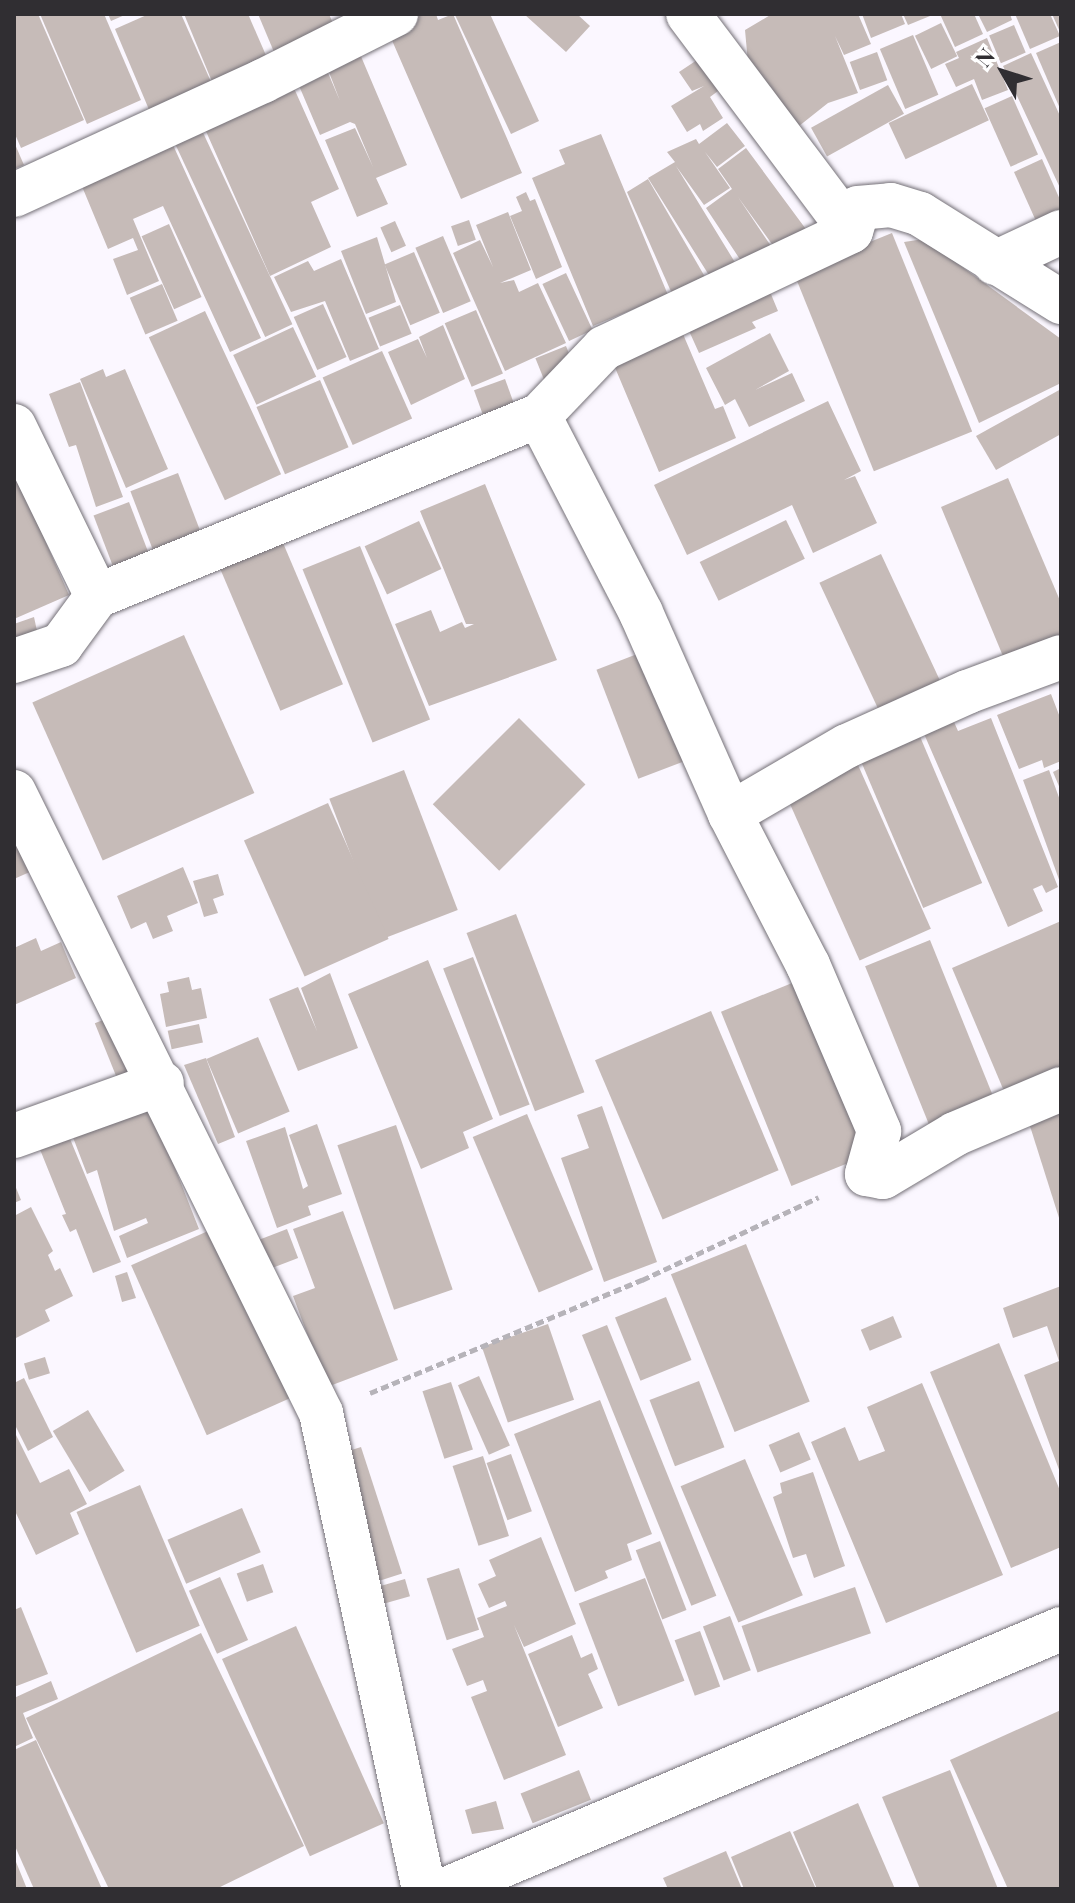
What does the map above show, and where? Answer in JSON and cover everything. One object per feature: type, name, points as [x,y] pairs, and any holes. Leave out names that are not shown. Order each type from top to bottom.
[{"type":"street","points":[[14,195],[263,81],[396,14]]},
{"type":"street","points":[[689,14],[851,231]]},
{"type":"street","points":[[14,661],[61,645],[97,596],[539,416],[604,348],[851,231],[858,208],[891,205],[920,214],[1061,302]]},
{"type":"street","points":[[995,263],[1061,232]]},
{"type":"street","points":[[539,416],[641,613],[730,814],[808,965],[879,1131],[867,1174],[883,1177],[955,1134],[1061,1089]]},
{"type":"street","points":[[14,426],[97,596]]},
{"type":"street","points":[[730,814],[847,746],[967,692],[1061,657]]},
{"type":"street","points":[[14,792],[162,1083],[321,1413],[424,1889]]},
{"type":"street","points":[[14,1136],[162,1083]]},
{"type":"street","points":[[447,1889],[1061,1629]]},
{"type":"path","points":[[321,1413],[642,1280],[867,1174]]},
{"type":"building","points":[[14,14],[38,14],[84,120],[21,148],[14,132]]},
{"type":"building","points":[[40,14],[104,14],[141,100],[87,124]]},
{"type":"building","points":[[108,14],[127,14],[111,21]]},
{"type":"building","points":[[149,14],[181,14],[212,84],[150,112],[115,29]]},
{"type":"building","points":[[184,14],[248,14],[268,60],[213,84]]},
{"type":"building","points":[[258,14],[329,14],[334,26],[274,52]]},
{"type":"building","points":[[403,14],[436,14],[438,20],[453,14],[522,173],[461,199],[384,22]]},
{"type":"building","points":[[490,14],[539,121],[511,134],[455,15]]},
{"type":"building","points":[[524,14],[577,14],[590,26],[566,52]]},
{"type":"building","points":[[772,14],[858,14],[871,44],[844,55],[835,36],[858,93],[828,103],[794,130],[748,63],[745,30]]},
{"type":"building","points":[[862,14],[901,14],[905,24],[871,38]]},
{"type":"building","points":[[903,14],[935,14],[908,25]]},
{"type":"building","points":[[940,14],[974,14],[983,34],[955,47]]},
{"type":"building","points":[[978,14],[1010,14],[1012,20],[987,32]]},
{"type":"building","points":[[1015,14],[1050,14],[1060,36],[1030,49]]},
{"type":"building","points":[[1052,14],[1061,14],[1061,34]]},
{"type":"building","points":[[941,23],[957,56],[931,69],[915,36]]},
{"type":"building","points":[[1014,25],[1026,53],[1001,63],[989,36]]},
{"type":"building","points":[[913,35],[938,95],[905,109],[880,49]]},
{"type":"building","points":[[987,38],[1008,90],[982,100],[974,79],[956,87],[945,64],[959,58],[956,52]]},
{"type":"building","points":[[1061,42],[1061,111],[1036,53]]},
{"type":"building","points":[[877,52],[887,80],[860,90],[850,62]]},
{"type":"building","points":[[1031,53],[1061,118],[1061,190],[1003,66]]},
{"type":"building","points":[[360,54],[407,165],[376,178],[388,204],[357,217],[325,140],[355,128],[373,167],[355,124],[350,122],[320,135],[297,81],[326,68],[340,101],[327,67]]},
{"type":"building","points":[[697,60],[718,91],[710,97],[723,118],[703,131],[700,124],[687,132],[671,106],[704,86],[692,91],[679,72]]},
{"type":"building","points":[[972,84],[989,120],[906,159],[889,123]]},
{"type":"building","points":[[888,85],[904,114],[827,157],[811,128]]},
{"type":"building","points":[[293,86],[339,189],[311,202],[331,247],[270,276],[201,120]]},
{"type":"building","points":[[1012,96],[1038,154],[1011,167],[985,108]]},
{"type":"building","points":[[727,123],[745,146],[717,167],[705,152],[730,188],[704,205],[676,166],[736,264],[712,280],[648,178],[675,162],[667,152],[696,139],[699,144]]},
{"type":"building","points":[[199,124],[292,324],[265,337],[172,137]]},
{"type":"building","points":[[601,134],[668,295],[593,326],[532,178],[565,164],[559,150]]},
{"type":"building","points":[[14,142],[24,165],[14,169]]},
{"type":"building","points":[[173,145],[261,338],[230,352],[163,206],[133,219],[159,281],[127,295],[113,259],[138,250],[133,238],[108,249],[76,172]]},
{"type":"building","points":[[746,148],[811,236],[782,258],[738,197],[777,255],[749,273],[706,208],[732,189],[718,169]]},
{"type":"building","points":[[1042,159],[1061,202],[1061,221],[1040,230],[1014,172]]},
{"type":"building","points":[[648,179],[708,282],[673,296],[627,192]]},
{"type":"building","points":[[526,192],[530,201],[535,199],[562,267],[536,279],[510,216],[522,211],[516,197]]},
{"type":"building","points":[[508,212],[531,270],[500,283],[514,280],[519,292],[538,283],[566,343],[505,371],[453,253],[480,240],[493,267],[476,225]]},
{"type":"building","points":[[469,220],[476,240],[458,246],[451,226]]},
{"type":"building","points":[[395,221],[406,246],[391,252],[380,228]]},
{"type":"building","points":[[169,224],[202,297],[174,309],[142,236]]},
{"type":"building","points":[[892,233],[972,431],[874,471],[794,273]]},
{"type":"building","points":[[443,236],[471,301],[443,313],[415,248]]},
{"type":"building","points":[[377,237],[396,302],[366,314],[341,251]]},
{"type":"building","points":[[924,239],[1061,339],[1061,383],[979,423],[904,242]]},
{"type":"building","points":[[414,252],[440,313],[410,325],[385,265]]},
{"type":"building","points":[[341,259],[379,349],[350,361],[325,301],[291,312],[274,277],[308,261],[314,271]]},
{"type":"building","points":[[566,273],[593,330],[569,341],[542,284]]},
{"type":"building","points":[[162,284],[178,321],[145,334],[130,298]]},
{"type":"building","points":[[768,287],[778,311],[752,322],[756,328],[699,353],[685,322]]},
{"type":"building","points":[[323,304],[347,357],[317,370],[294,317]]},
{"type":"building","points":[[400,305],[412,334],[380,346],[368,318]]},
{"type":"building","points":[[476,310],[503,374],[472,387],[445,323]]},
{"type":"building","points":[[205,311],[281,474],[225,500],[149,337]]},
{"type":"building","points":[[677,320],[715,409],[723,406],[736,438],[659,472],[608,351]]},
{"type":"building","points":[[443,325],[465,379],[411,405],[388,352],[418,339],[427,358],[419,337]]},
{"type":"building","points":[[293,327],[316,377],[256,405],[233,355]]},
{"type":"building","points":[[770,333],[789,371],[755,390],[792,373],[805,401],[749,427],[735,399],[725,405],[706,368]]},
{"type":"building","points":[[566,346],[575,368],[544,381],[535,358]]},
{"type":"building","points":[[382,351],[412,419],[353,445],[323,377]]},
{"type":"building","points":[[103,369],[106,377],[125,369],[168,469],[126,488],[80,379]]},
{"type":"building","points":[[505,379],[515,407],[484,418],[474,390]]},
{"type":"building","points":[[320,380],[349,447],[285,474],[256,407]]},
{"type":"building","points":[[80,382],[123,497],[96,507],[76,445],[69,447],[49,394]]},
{"type":"building","points":[[1061,389],[1061,434],[996,470],[976,436]]},
{"type":"building","points":[[828,401],[861,471],[844,480],[855,476],[877,523],[813,553],[792,505],[687,555],[654,485]]},
{"type":"building","points":[[14,469],[69,595],[14,619]]},
{"type":"building","points":[[178,473],[201,534],[154,552],[130,491]]},
{"type":"building","points":[[1008,478],[1061,603],[1061,651],[1010,673],[941,507]]},
{"type":"building","points":[[485,484],[557,660],[429,706],[395,624],[431,610],[440,632],[462,622],[465,628],[474,624],[466,624],[420,511]]},
{"type":"building","points":[[129,502],[151,558],[115,572],[94,516]]},
{"type":"building","points":[[786,520],[805,559],[719,601],[700,562]]},
{"type":"building","points":[[419,521],[441,569],[387,594],[365,546]]},
{"type":"building","points":[[275,524],[343,684],[280,711],[212,551]]},
{"type":"building","points":[[360,546],[430,719],[373,743],[303,569]]},
{"type":"building","points":[[881,554],[943,687],[881,716],[819,583]]},
{"type":"building","points":[[34,617],[37,631],[14,639],[14,624]]},
{"type":"building","points":[[184,635],[254,793],[103,861],[32,703]]},
{"type":"building","points":[[645,651],[687,760],[638,779],[596,670]]},
{"type":"building","points":[[1051,694],[1061,720],[1061,761],[1044,768],[1042,760],[1019,769],[997,715]]},
{"type":"building","points":[[947,706],[958,731],[991,718],[1058,887],[1046,893],[1042,885],[1033,889],[1043,911],[1008,927],[918,720]]},
{"type":"building","points":[[519,718],[585,784],[499,871],[433,804]]},
{"type":"building","points":[[913,720],[982,883],[923,908],[854,745]]},
{"type":"building","points":[[854,756],[931,929],[860,960],[783,788]]},
{"type":"building","points":[[1061,768],[1061,791],[1053,772]]},
{"type":"building","points":[[404,770],[458,910],[383,939],[329,799]]},
{"type":"building","points":[[1049,770],[1061,803],[1061,885],[1023,780]]},
{"type":"building","points":[[328,803],[389,939],[305,977],[244,840]]},
{"type":"building","points":[[14,806],[41,867],[14,879]]},
{"type":"building","points":[[183,867],[198,903],[167,916],[173,931],[153,939],[146,922],[131,929],[117,896]]},
{"type":"building","points":[[218,874],[224,895],[213,899],[218,913],[204,917],[193,881]]},
{"type":"building","points":[[516,914],[584,1092],[535,1111],[467,933]]},
{"type":"building","points":[[1061,921],[1061,1081],[1009,1103],[952,968]]},
{"type":"building","points":[[36,938],[41,951],[61,942],[76,978],[14,1005],[14,948]]},
{"type":"building","points":[[930,940],[999,1110],[934,1136],[865,966]]},
{"type":"building","points":[[473,957],[530,1105],[500,1116],[443,968]]},
{"type":"building","points":[[428,960],[493,1119],[463,1132],[469,1148],[421,1169],[348,994]]},
{"type":"building","points":[[330,973],[358,1048],[298,1071],[269,999],[298,987],[317,1031],[301,988]]},
{"type":"building","points":[[189,977],[192,990],[201,988],[207,1018],[166,1027],[160,994],[169,992],[167,982]]},
{"type":"building","points":[[797,981],[867,1155],[791,1186],[721,1012]]},
{"type":"building","points":[[711,1011],[779,1170],[663,1219],[595,1060]]},
{"type":"building","points":[[118,1014],[143,1076],[120,1085],[95,1023]]},
{"type":"building","points":[[199,1024],[203,1043],[172,1049],[168,1031]]},
{"type":"building","points":[[258,1037],[290,1112],[238,1133],[206,1059]]},
{"type":"building","points":[[206,1058],[235,1137],[218,1144],[184,1065]]},
{"type":"building","points":[[1061,1092],[1061,1221],[1060,1221],[1023,1104]]},
{"type":"building","points":[[147,1097],[199,1229],[127,1258],[119,1236],[148,1223],[146,1218],[114,1231],[97,1170],[87,1174],[69,1127]]},
{"type":"building","points":[[602,1106],[657,1262],[604,1282],[561,1158],[589,1148],[577,1115]]},
{"type":"building","points":[[527,1114],[593,1270],[539,1293],[473,1137]]},
{"type":"building","points":[[317,1124],[342,1194],[308,1206],[311,1215],[277,1228],[246,1141],[285,1127],[303,1189],[308,1186],[289,1135]]},
{"type":"building","points":[[396,1125],[453,1290],[394,1310],[337,1145]]},
{"type":"building","points":[[68,1134],[121,1262],[93,1273],[76,1229],[70,1232],[62,1215],[66,1214],[39,1147]]},
{"type":"building","points":[[14,1183],[21,1200],[14,1203]]},
{"type":"building","points":[[31,1207],[53,1251],[48,1255],[55,1271],[60,1268],[73,1296],[45,1310],[50,1321],[14,1339],[14,1216]]},
{"type":"building","points":[[343,1211],[398,1360],[327,1387],[293,1296],[315,1288],[293,1229]]},
{"type":"building","points":[[217,1227],[293,1397],[207,1435],[131,1265]]},
{"type":"building","points":[[287,1229],[298,1258],[262,1272],[251,1243]]},
{"type":"building","points":[[746,1244],[810,1402],[735,1432],[671,1274]]},
{"type":"building","points":[[127,1272],[136,1298],[122,1302],[115,1276]]},
{"type":"building","points":[[1061,1286],[1061,1475],[1024,1375],[1059,1361],[1047,1326],[1013,1338],[1003,1308]]},
{"type":"building","points":[[666,1297],[691,1360],[640,1381],[615,1318]]},
{"type":"building","points":[[893,1316],[902,1337],[870,1351],[861,1330]]},
{"type":"building","points":[[548,1324],[574,1400],[508,1422],[482,1347]]},
{"type":"building","points":[[607,1325],[716,1596],[691,1606],[582,1335]]},
{"type":"building","points":[[999,1343],[1061,1493],[1061,1547],[1011,1568],[930,1372]]},
{"type":"building","points":[[45,1357],[50,1373],[29,1380],[24,1363]]},
{"type":"building","points":[[479,1376],[510,1445],[489,1455],[458,1385]]},
{"type":"building","points":[[24,1378],[53,1437],[28,1451],[14,1423],[14,1383]]},
{"type":"building","points":[[699,1381],[724,1447],[675,1466],[650,1400]]},
{"type":"building","points":[[451,1382],[473,1450],[444,1459],[422,1391]]},
{"type":"building","points":[[922,1383],[1003,1575],[886,1623],[811,1442],[845,1427],[859,1461],[885,1451],[867,1407]]},
{"type":"building","points":[[600,1400],[652,1534],[627,1544],[632,1560],[605,1571],[608,1578],[575,1592],[514,1434]]},
{"type":"building","points":[[88,1410],[125,1471],[89,1492],[53,1431]]},
{"type":"building","points":[[14,1431],[40,1483],[69,1469],[87,1504],[70,1513],[79,1534],[36,1555],[14,1509]]},
{"type":"building","points":[[799,1432],[811,1460],[780,1473],[769,1445]]},
{"type":"building","points":[[361,1447],[402,1573],[376,1582],[335,1455]]},
{"type":"building","points":[[511,1454],[532,1511],[507,1520],[487,1463]]},
{"type":"building","points":[[483,1456],[509,1536],[479,1546],[453,1466]]},
{"type":"building","points":[[745,1459],[803,1595],[738,1623],[681,1486]]},
{"type":"building","points":[[813,1472],[845,1566],[814,1578],[806,1554],[793,1558],[773,1497],[782,1493],[780,1483]]},
{"type":"building","points":[[140,1485],[200,1626],[136,1653],[76,1512]]},
{"type":"building","points":[[242,1508],[261,1552],[186,1584],[167,1540]]},
{"type":"building","points":[[541,1537],[576,1624],[524,1647],[514,1625],[566,1755],[504,1780],[471,1697],[487,1691],[483,1680],[467,1686],[452,1649],[484,1637],[477,1618],[507,1606],[505,1601],[489,1608],[478,1584],[496,1576],[489,1560]]},
{"type":"building","points":[[660,1541],[687,1610],[662,1619],[636,1550]]},
{"type":"building","points":[[263,1564],[273,1592],[247,1602],[237,1574]]},
{"type":"building","points":[[459,1568],[479,1630],[447,1640],[427,1579]]},
{"type":"building","points":[[220,1577],[248,1640],[217,1654],[189,1591]]},
{"type":"building","points":[[645,1578],[684,1681],[618,1706],[579,1603]]},
{"type":"building","points":[[405,1579],[410,1596],[379,1605],[374,1588]]},
{"type":"building","points":[[855,1587],[871,1633],[757,1672],[742,1626]]},
{"type":"building","points":[[21,1607],[48,1674],[14,1687],[14,1610]]},
{"type":"building","points":[[730,1616],[751,1670],[724,1681],[703,1626]]},
{"type":"building","points":[[296,1626],[384,1823],[310,1856],[222,1659]]},
{"type":"building","points":[[700,1631],[720,1686],[695,1696],[675,1640]]},
{"type":"building","points":[[201,1633],[304,1846],[216,1889],[109,1889],[26,1718]]},
{"type":"building","points":[[572,1635],[581,1658],[592,1653],[598,1669],[588,1674],[603,1708],[558,1727],[528,1654]]},
{"type":"building","points":[[51,1681],[58,1699],[23,1713],[33,1738],[14,1747],[14,1698]]},
{"type":"building","points":[[1061,1710],[1061,1889],[1008,1889],[950,1760]]},
{"type":"building","points":[[36,1740],[102,1889],[34,1889],[14,1844],[14,1750]]},
{"type":"building","points":[[579,1770],[591,1800],[533,1823],[521,1794]]},
{"type":"building","points":[[950,1770],[998,1889],[920,1889],[882,1797]]},
{"type":"building","points":[[496,1801],[504,1829],[472,1834],[465,1810]]},
{"type":"building","points":[[858,1803],[895,1889],[817,1889],[793,1832]]},
{"type":"building","points":[[790,1831],[816,1889],[744,1889],[731,1857]]},
{"type":"building","points":[[726,1851],[742,1889],[668,1889],[663,1878]]},
{"type":"building","points":[[14,1857],[27,1889],[14,1889]]}]
